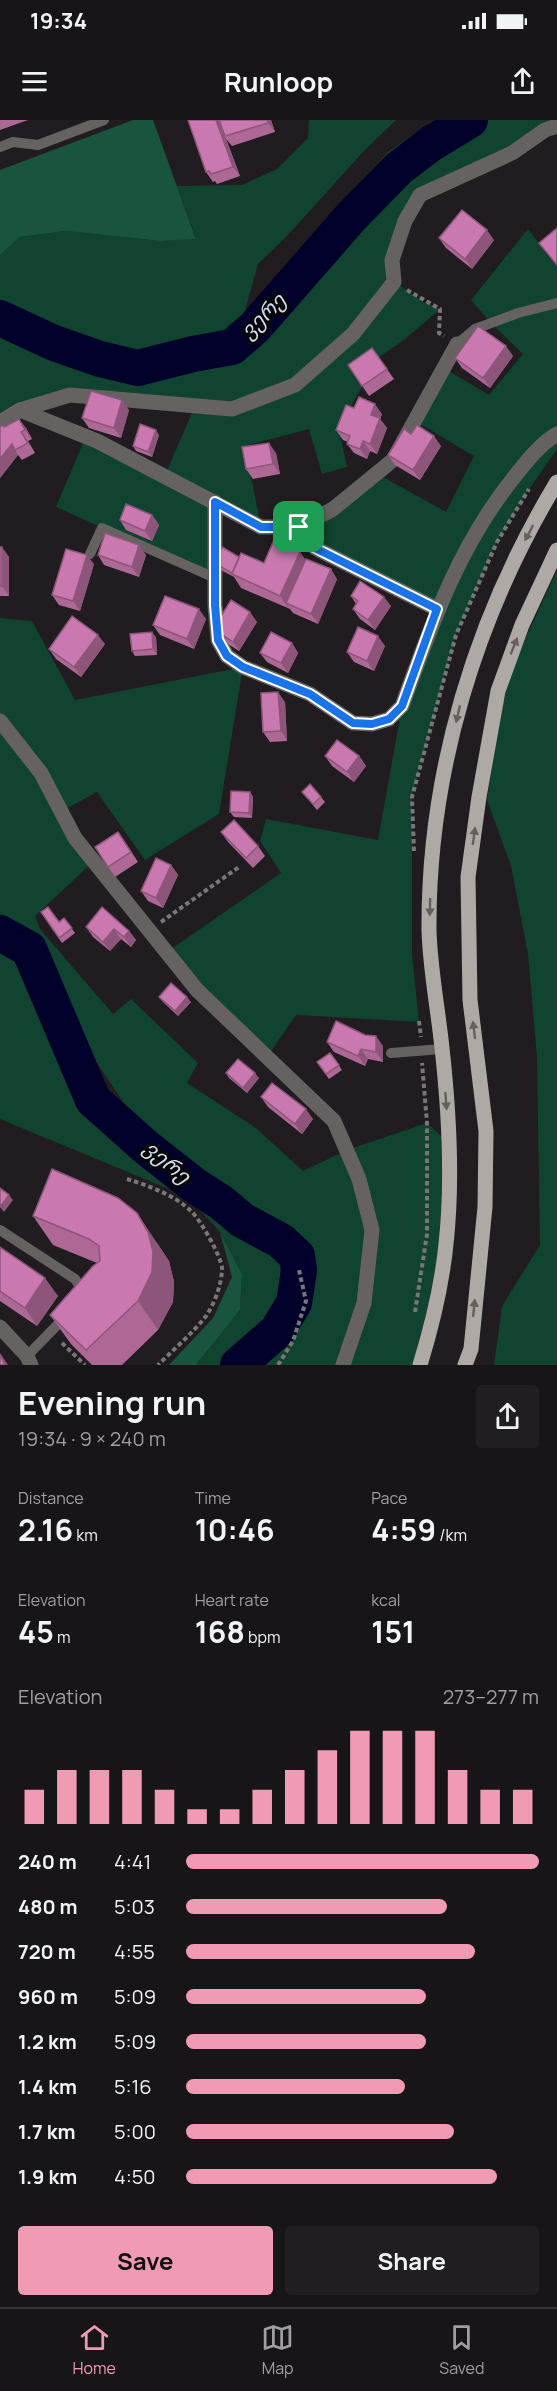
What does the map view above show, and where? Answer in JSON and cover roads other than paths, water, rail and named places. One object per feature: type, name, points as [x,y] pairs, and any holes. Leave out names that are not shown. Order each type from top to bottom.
[{"type":"main road","points":[[420,1365],[433,1322],[446,1244],[449,1143],[442,1049],[429,932],[430,889],[443,774],[460,703],[482,635],[510,568],[557,482]]},
{"type":"main road","points":[[465,1365],[471,1349],[485,1207],[486,1131],[470,1000],[468,877],[479,797],[498,691],[522,625],[557,550]]},
{"type":"street","points":[[0,422],[20,410],[70,394],[232,409],[295,385],[353,334],[394,282],[392,260],[405,221],[420,195],[512,153],[545,130],[557,126]]},
{"type":"street","points":[[20,410],[97,441],[261,527],[299,527],[333,509],[393,460],[457,344]]},
{"type":"street","points":[[215,502],[218,640],[227,656],[243,667],[310,694],[353,723],[372,724],[389,719],[402,706],[448,583],[496,500],[536,450],[557,434]]},
{"type":"street","points":[[299,527],[315,548],[437,609]]},
{"type":"street","points":[[0,721],[41,773],[75,838],[197,990],[334,1121],[359,1179],[372,1230],[364,1303],[343,1365]]},
{"type":"street","points":[[0,1327],[29,1360]]},
{"type":"lane","points":[[0,147],[13,142],[38,145],[104,120]]},
{"type":"lane","points":[[457,344],[475,329],[518,313],[557,303]]},
{"type":"lane","points":[[90,554],[102,528],[215,578]]},
{"type":"lane","points":[[392,1053],[442,1049]]},
{"type":"lane","points":[[0,1230],[75,1279],[81,1288],[81,1300],[29,1360]]},
{"type":"waterway","name":"ვერე","points":[[0,318],[54,343],[100,359],[138,368],[232,347],[255,327],[351,217],[399,168],[432,143],[470,120]]},
{"type":"waterway","name":"ვერე","points":[[0,933],[29,949],[93,1100],[147,1148],[194,1185],[222,1203],[242,1220],[281,1241],[297,1256],[299,1270],[294,1303],[277,1331],[238,1365]]}]
